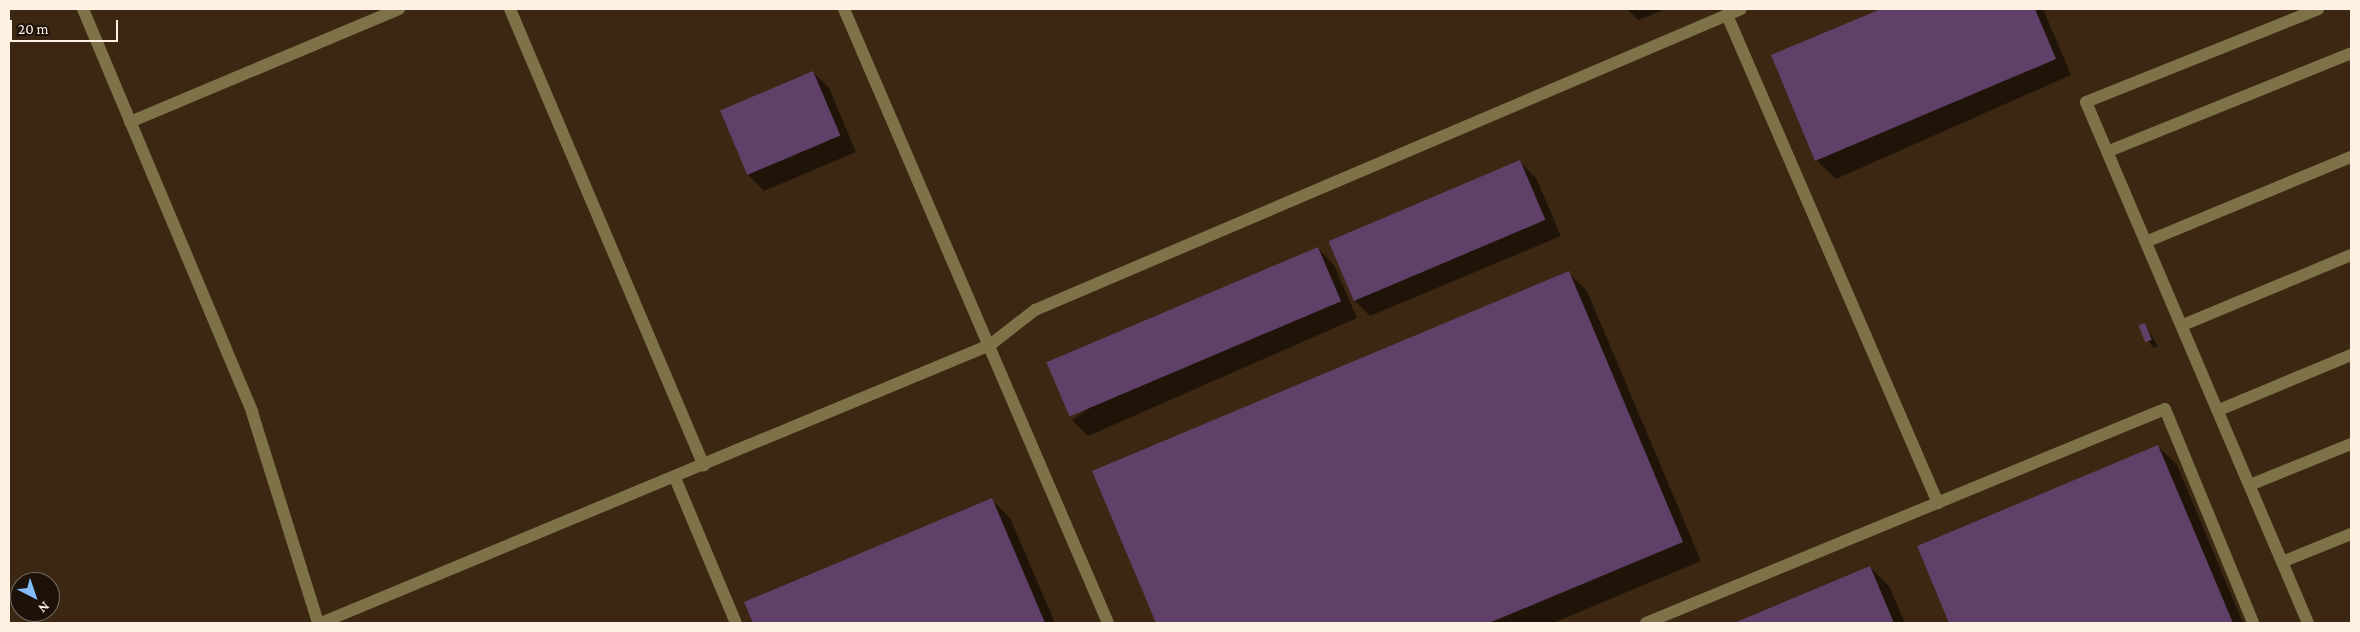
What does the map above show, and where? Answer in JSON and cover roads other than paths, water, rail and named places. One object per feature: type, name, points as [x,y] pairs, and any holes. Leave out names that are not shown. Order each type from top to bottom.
[{"type":"lane","points":[[83,9],[252,412],[320,623],[704,466],[990,345],[1035,310],[1741,9]]},
{"type":"lane","points":[[130,122],[399,9]]},
{"type":"lane","points":[[510,9],[704,466]]},
{"type":"lane","points":[[844,9],[1108,623]]},
{"type":"lane","points":[[2308,623],[2148,241],[2086,102],[2318,9]]},
{"type":"lane","points":[[1727,15],[1938,503]]},
{"type":"lane","points":[[2109,151],[2351,54]]},
{"type":"lane","points":[[2148,241],[2351,157]]},
{"type":"lane","points":[[2183,325],[2351,255]]},
{"type":"lane","points":[[2219,410],[2351,355]]},
{"type":"lane","points":[[1646,623],[2165,409],[2253,623]]},
{"type":"lane","points":[[2250,485],[2351,444]]},
{"type":"lane","points":[[674,478],[736,623]]},
{"type":"lane","points":[[2282,562],[2351,534]]}]
